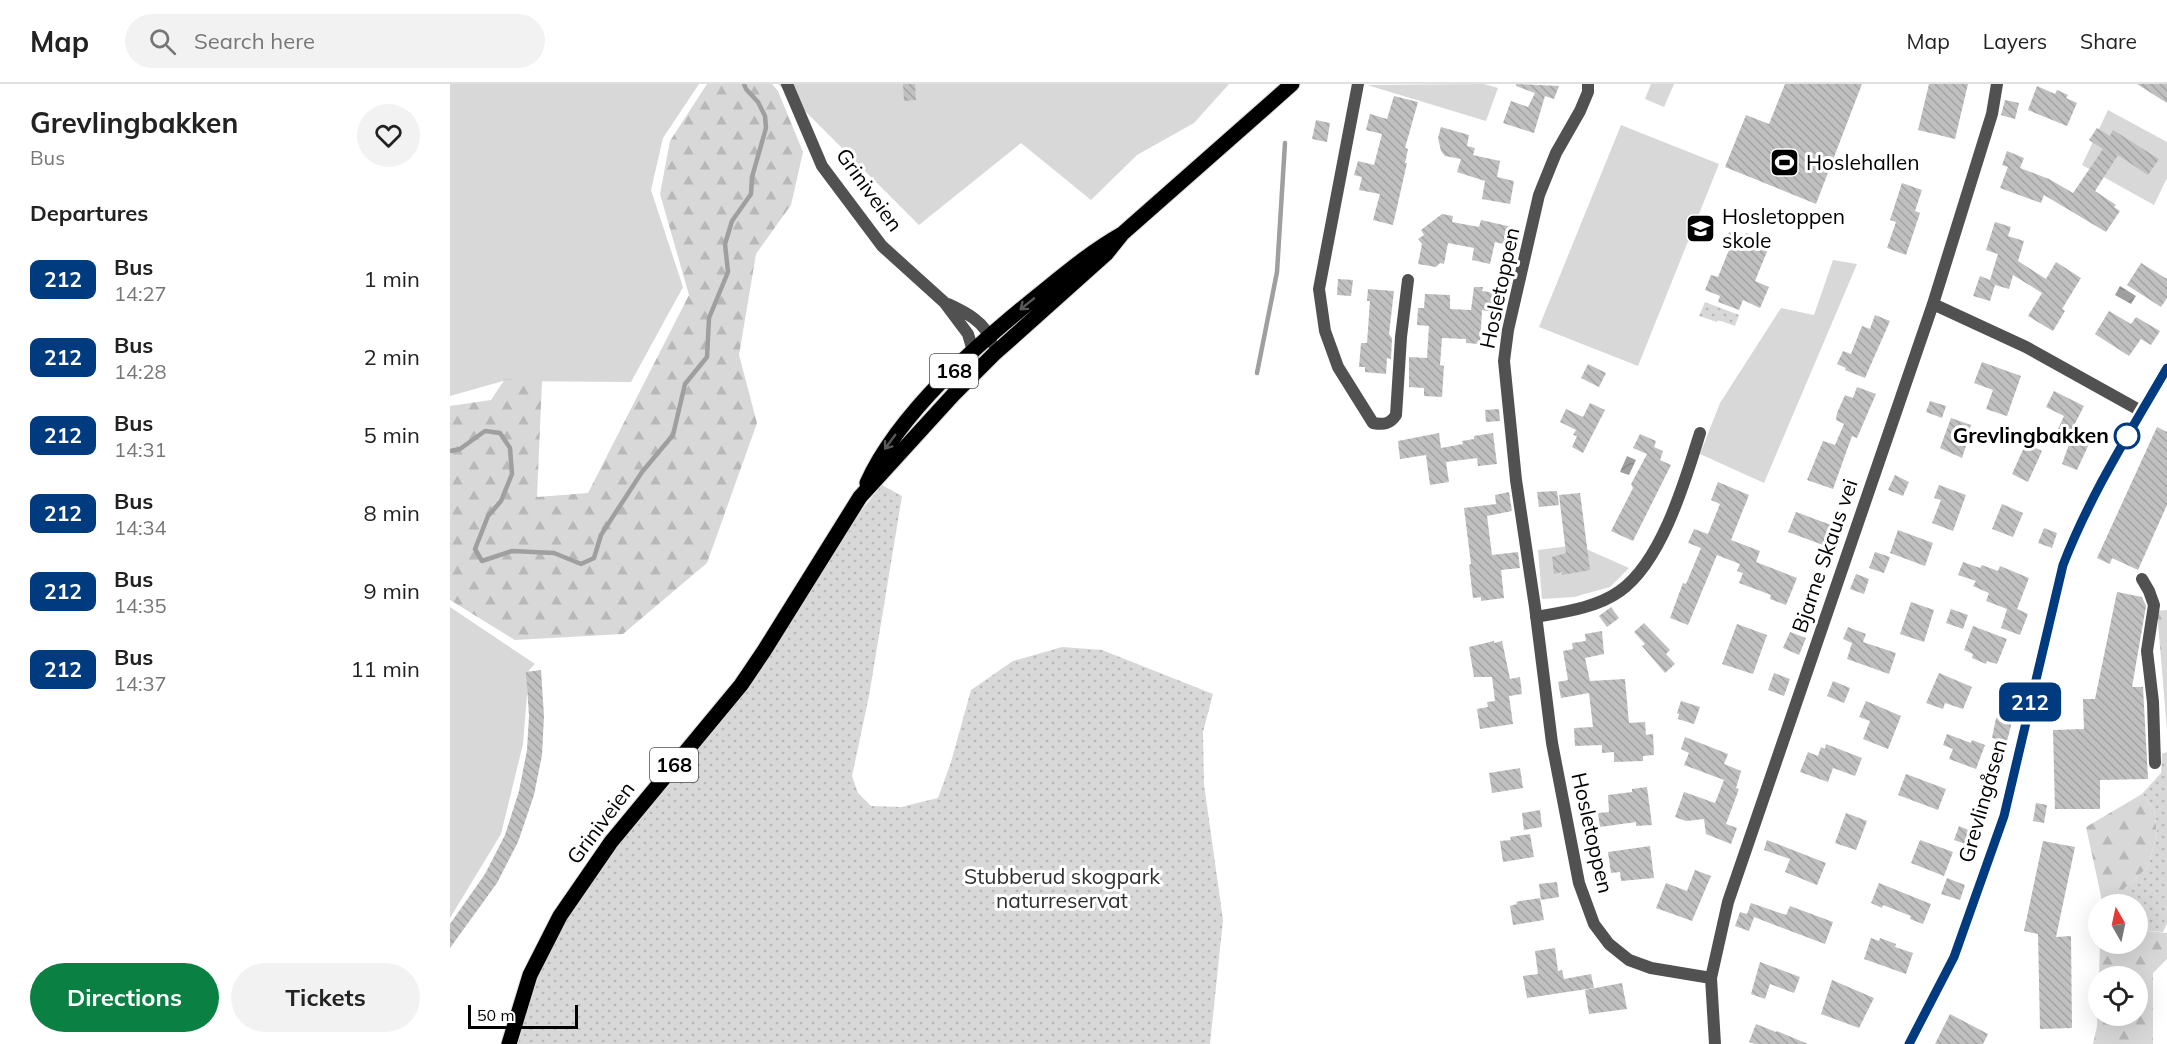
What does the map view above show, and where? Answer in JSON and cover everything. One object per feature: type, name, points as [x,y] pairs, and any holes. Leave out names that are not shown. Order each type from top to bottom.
[{"type":"main road","name":"Griniveien","points":[[509,1044],[530,975],[560,916],[611,842],[741,685],[861,497],[912,438],[994,354],[1106,254],[1122,234],[1292,84]]},
{"type":"main road","name":"Griniveien","points":[[861,497],[875,464],[900,429],[989,335],[1099,247],[1122,234]]},
{"type":"street","name":"Griniveien","points":[[787,84],[822,166],[882,246],[944,302],[968,334],[974,351]]},
{"type":"street","points":[[1358,84],[1319,289],[1324,331],[1338,367],[1373,423],[1383,425],[1391,422],[1396,415],[1401,337],[1408,280]]},
{"type":"street","name":"Hosletoppen","points":[[1588,84],[1588,92],[1581,111],[1556,153],[1539,195],[1508,330],[1504,360],[1516,480],[1552,743],[1579,883],[1594,924],[1609,944],[1629,960],[1651,968],[1711,978]]},
{"type":"street","name":"Bjarne Skaus vei","points":[[1715,1044],[1711,978],[1728,902],[1933,304],[1992,114],[1997,84]]},
{"type":"street","name":"Griniveien","points":[[944,302],[971,315],[989,335],[994,354]]},
{"type":"street","points":[[1933,304],[2026,347],[2141,411]]},
{"type":"street","name":"Grevlingåsen","points":[[1909,1044],[1954,957],[2004,816],[2063,565],[2076,532],[2141,411],[2163,380],[2167,368]]},
{"type":"street","points":[[1536,617],[1597,603],[1620,591],[1641,569],[1665,531],[1700,433]]},
{"type":"street","points":[[2142,579],[2154,605],[2147,651],[2153,702],[2155,763]]},
{"type":"green space","points":[[450,84],[699,84],[663,138],[651,190],[683,287],[631,382],[503,381],[450,396]]},
{"type":"green space","points":[[707,84],[772,84],[778,91],[803,152],[791,205],[756,254],[739,355],[757,423],[707,563],[623,634],[515,640],[450,600],[450,406],[491,400],[505,379],[542,381],[537,497],[588,493],[689,295],[660,194],[670,141]]},
{"type":"green space","points":[[778,84],[1229,84],[1194,123],[1137,155],[1091,200],[1021,143],[919,225]]},
{"type":"green space","points":[[1484,84],[1498,88],[1486,121],[1367,85]]},
{"type":"green space","points":[[1651,84],[1674,84],[1664,107],[1645,99]]},
{"type":"green space","points":[[2108,110],[2167,142],[2167,178],[2154,205],[2082,165]]},
{"type":"green space","points":[[1621,125],[1719,164],[1638,366],[1539,327]]},
{"type":"green space","points":[[1833,260],[1857,264],[1764,483],[1700,454],[1720,403],[1781,308],[1814,315]]},
{"type":"green space","points":[[1705,302],[1739,315],[1735,326],[1699,316]]},
{"type":"green space","name":"Stubberud skogpark naturreservat","points":[[882,485],[902,496],[869,696],[852,776],[858,793],[871,806],[901,807],[938,798],[951,762],[971,690],[1013,661],[1062,647],[1102,650],[1213,694],[1203,732],[1204,784],[1223,920],[1210,1044],[517,1044],[524,994],[540,957],[633,817],[728,713],[762,663],[836,542]]},
{"type":"green space","points":[[1577,545],[1629,568],[1610,587],[1574,597],[1542,599],[1538,550]]},
{"type":"green space","points":[[450,607],[535,664],[529,670],[523,744],[501,834],[450,918]]},
{"type":"green space","points":[[2167,610],[2167,730],[2157,611]]},
{"type":"green space","points":[[2167,752],[2167,924],[2163,932],[2148,931],[2148,894],[2124,894],[2124,889],[2148,867],[2157,833],[2154,809],[2142,794],[2161,773],[2162,754]]},
{"type":"green space","points":[[2142,794],[2154,809],[2157,833],[2148,867],[2124,889],[2124,894],[2101,894],[2086,827]]},
{"type":"green space","points":[[2148,931],[2167,933],[2167,959],[2153,973],[2153,1044],[2093,1044],[2097,1026],[2148,1026],[2148,966],[2099,966],[2100,954],[2148,954]]},
{"type":"water","points":[[2120,286],[2136,296],[2131,304],[2115,295]]},
{"type":"water","points":[[1627,456],[1636,460],[1629,475],[1620,472]]},
{"type":"building","points":[[903,84],[915,84],[916,100],[904,101]]},
{"type":"building","points":[[1516,84],[1559,86],[1554,99],[1545,96],[1534,133],[1503,123],[1511,101],[1528,107],[1535,93],[1516,86]]},
{"type":"building","points":[[1785,84],[1862,84],[1816,204],[1725,167],[1746,115],[1769,124]]},
{"type":"building","points":[[1929,84],[1968,84],[1955,139],[1918,130]]},
{"type":"building","points":[[2137,84],[2167,84],[2167,103]]},
{"type":"building","points":[[2037,86],[2055,94],[2057,90],[2068,95],[2066,98],[2077,103],[2067,126],[2028,110]]},
{"type":"building","points":[[1394,96],[1418,102],[1405,148],[1408,149],[1405,163],[1407,163],[1393,225],[1373,220],[1380,194],[1359,190],[1362,177],[1354,175],[1358,161],[1374,165],[1382,134],[1366,130],[1370,114],[1387,119]]},
{"type":"building","points":[[2005,100],[2019,103],[2015,119],[2001,115]]},
{"type":"building","points":[[1316,120],[1330,123],[1327,142],[1312,139]]},
{"type":"building","points":[[1441,127],[1469,135],[1467,146],[1475,148],[1473,155],[1500,161],[1497,177],[1514,181],[1510,204],[1482,199],[1485,181],[1457,172],[1461,159],[1445,156],[1441,151],[1438,138]]},
{"type":"building","points":[[2097,128],[2110,136],[2113,130],[2159,159],[2148,175],[2118,155],[2095,191],[2116,205],[2114,207],[2120,211],[2106,232],[2044,195],[2041,203],[2000,188],[2008,167],[2002,165],[2007,151],[2024,158],[2020,168],[2049,179],[2073,193],[2103,149],[2089,140]]},
{"type":"building","points":[[1902,183],[1922,190],[1915,211],[1920,213],[1906,255],[1887,248],[1896,222],[1890,220]]},
{"type":"building","points":[[1442,214],[1453,216],[1452,222],[1479,227],[1481,220],[1512,227],[1508,245],[1495,242],[1490,264],[1472,260],[1474,248],[1448,243],[1444,264],[1440,263],[1436,267],[1418,264],[1422,244],[1418,239],[1424,235],[1421,230]]},
{"type":"building","points":[[1995,222],[2011,227],[2008,236],[2024,241],[2018,261],[2046,279],[2056,262],[2081,278],[2062,309],[2065,311],[2053,331],[2028,316],[2042,293],[2013,275],[2009,289],[1995,285],[1990,301],[1973,296],[1980,276],[1990,280],[1998,254],[1986,250]]},
{"type":"building","points":[[1729,232],[1744,238],[1746,233],[1771,242],[1755,281],[1769,287],[1760,308],[1743,300],[1739,310],[1718,302],[1720,296],[1705,290],[1711,275],[1718,277],[1729,250],[1723,247]]},
{"type":"building","points":[[2141,263],[2167,279],[2167,298],[2161,307],[2127,285]]},
{"type":"building","points":[[1338,279],[1353,280],[1351,296],[1337,295]]},
{"type":"building","points":[[1474,287],[1483,287],[1482,291],[1502,294],[1502,297],[1505,297],[1502,313],[1482,310],[1480,344],[1466,343],[1466,339],[1442,338],[1440,365],[1444,366],[1442,397],[1424,396],[1424,388],[1409,387],[1409,357],[1427,358],[1429,326],[1417,325],[1418,308],[1424,308],[1425,294],[1450,295],[1450,309],[1471,310]]},
{"type":"building","points":[[1368,289],[1394,291],[1389,334],[1392,338],[1391,359],[1387,358],[1386,374],[1365,372],[1365,367],[1359,367],[1361,343],[1367,343],[1370,301],[1367,301]]},
{"type":"building","points":[[2109,311],[2131,324],[2136,317],[2160,331],[2151,345],[2141,339],[2129,356],[2095,334]]},
{"type":"building","points":[[1875,315],[1890,321],[1865,378],[1837,364],[1843,351],[1851,354],[1862,326],[1870,329]]},
{"type":"building","points":[[1982,362],[2021,376],[2007,416],[1986,409],[1993,390],[1974,383]]},
{"type":"building","points":[[1588,364],[1606,373],[1599,387],[1581,378]]},
{"type":"building","points":[[1857,387],[1876,394],[1857,438],[1852,436],[1833,489],[1807,480],[1823,441],[1835,445],[1844,424],[1836,420],[1837,413],[1845,395],[1853,398]]},
{"type":"building","points":[[2054,391],[2084,406],[2069,435],[2058,429],[2064,416],[2046,407]]},
{"type":"building","points":[[1930,401],[1946,406],[1942,418],[1926,412]]},
{"type":"building","points":[[1590,403],[1605,410],[1583,453],[1572,447],[1577,436],[1573,435],[1576,430],[1560,422],[1566,409],[1583,417]]},
{"type":"building","points":[[1499,409],[1500,421],[1486,422],[1485,410]]},
{"type":"building","points":[[1951,418],[1971,425],[1962,458],[1940,448]]},
{"type":"building","points":[[2157,427],[2167,432],[2167,505],[2138,570],[2112,558],[2110,564],[2097,558]]},
{"type":"building","points":[[1439,433],[1441,448],[1463,444],[1462,441],[1474,439],[1474,436],[1493,433],[1497,464],[1478,466],[1477,458],[1446,462],[1449,482],[1430,485],[1426,455],[1400,459],[1398,441]]},
{"type":"building","points":[[1640,434],[1656,441],[1654,447],[1663,451],[1660,460],[1671,465],[1633,541],[1611,531],[1647,454],[1633,448]]},
{"type":"building","points":[[2072,436],[2089,444],[2077,470],[2062,464]]},
{"type":"building","points":[[2026,443],[2042,451],[2028,482],[2012,474]]},
{"type":"building","points":[[1895,475],[1909,482],[1903,496],[1888,490]]},
{"type":"building","points":[[1718,482],[1749,495],[1731,540],[1760,551],[1756,562],[1797,578],[1786,605],[1770,599],[1771,595],[1739,583],[1743,573],[1737,571],[1740,564],[1717,555],[1688,625],[1670,618],[1683,583],[1686,584],[1701,548],[1688,543],[1694,529],[1708,534],[1720,504],[1711,500]]},
{"type":"building","points":[[1939,485],[1966,495],[1953,531],[1932,523],[1941,500],[1934,498]]},
{"type":"building","points":[[1557,491],[1559,505],[1539,507],[1537,492]]},
{"type":"building","points":[[1509,492],[1512,511],[1487,516],[1492,555],[1518,552],[1520,568],[1501,570],[1504,598],[1481,601],[1481,597],[1473,598],[1464,508],[1496,504],[1495,495]]},
{"type":"building","points":[[1580,493],[1590,570],[1562,575],[1562,572],[1554,574],[1552,557],[1566,553],[1559,495]]},
{"type":"building","points":[[2002,504],[2023,513],[2013,537],[1992,529]]},
{"type":"building","points":[[1796,512],[1831,525],[1823,545],[1788,532]]},
{"type":"building","points":[[2044,528],[2057,533],[2052,548],[2038,543]]},
{"type":"building","points":[[1898,530],[1933,543],[1925,566],[1890,553]]},
{"type":"building","points":[[1875,552],[1890,557],[1884,573],[1869,568]]},
{"type":"building","points":[[1963,562],[1980,568],[1982,565],[1998,571],[2000,566],[2029,578],[2017,609],[2028,614],[2020,635],[2001,628],[2007,609],[1986,601],[1989,593],[1973,586],[1976,581],[1958,575]]},
{"type":"building","points":[[1856,574],[1869,579],[1864,594],[1850,589]]},
{"type":"building","points":[[2117,592],[2142,597],[2146,606],[2132,687],[2143,687],[2148,779],[2100,780],[2100,809],[2055,809],[2053,730],[2084,729],[2083,699],[2095,699]]},
{"type":"building","points":[[1911,602],[1934,610],[1924,642],[1900,634]]},
{"type":"building","points":[[1611,607],[1619,618],[1607,627],[1599,616]]},
{"type":"building","points":[[1951,609],[1968,615],[1963,629],[1946,623]]},
{"type":"building","points":[[1644,623],[1670,650],[1666,654],[1675,664],[1665,673],[1642,646],[1645,644],[1634,632]]},
{"type":"building","points":[[1737,624],[1767,635],[1753,674],[1722,664]]},
{"type":"building","points":[[1973,626],[2007,639],[1997,664],[1987,661],[1986,664],[1972,658],[1973,654],[1964,650]]},
{"type":"building","points":[[1848,627],[1866,634],[1863,642],[1896,653],[1889,674],[1847,659],[1852,643],[1843,639]]},
{"type":"building","points":[[1602,631],[1604,654],[1585,658],[1590,681],[1625,679],[1629,723],[1645,722],[1646,735],[1653,734],[1654,755],[1643,756],[1643,761],[1614,762],[1614,752],[1602,753],[1602,745],[1575,746],[1574,728],[1593,727],[1589,693],[1561,698],[1558,682],[1568,680],[1563,651],[1573,649],[1572,643],[1586,641],[1585,634]]},
{"type":"building","points":[[1790,632],[1806,638],[1799,655],[1783,648]]},
{"type":"building","points":[[1494,641],[1494,643],[1502,641],[1510,679],[1520,677],[1522,694],[1509,696],[1513,724],[1480,729],[1477,709],[1488,707],[1487,702],[1495,701],[1492,677],[1474,677],[1469,647]]},
{"type":"building","points":[[541,670],[544,716],[542,755],[534,795],[518,842],[497,883],[450,948],[450,924],[485,874],[505,835],[519,791],[527,750],[529,716],[526,672]]},
{"type":"building","points":[[1774,673],[1790,679],[1784,696],[1768,690]]},
{"type":"building","points":[[1939,673],[1972,687],[1963,709],[1945,703],[1943,709],[1926,703]]},
{"type":"building","points":[[1833,681],[1850,688],[1844,703],[1827,696]]},
{"type":"building","points":[[1681,701],[1700,707],[1694,724],[1678,719],[1679,714],[1677,713]]},
{"type":"building","points":[[1866,701],[1901,716],[1888,749],[1863,739],[1870,721],[1859,717]]},
{"type":"building","points":[[1996,718],[2012,722],[2007,741],[1992,738]]},
{"type":"building","points":[[1947,734],[1971,743],[1972,740],[1985,745],[1976,769],[1949,759],[1953,749],[1943,745]]},
{"type":"building","points":[[1685,737],[1728,754],[1724,764],[1741,771],[1736,788],[1739,789],[1726,824],[1737,828],[1731,844],[1706,834],[1704,819],[1686,821],[1675,817],[1684,792],[1715,803],[1724,780],[1684,765],[1689,753],[1681,749]]},
{"type":"building","points":[[1826,744],[1862,758],[1855,776],[1833,768],[1828,782],[1800,772],[1808,752],[1818,756],[1821,747],[1825,749]]},
{"type":"building","points":[[1520,768],[1523,788],[1492,793],[1489,773]]},
{"type":"building","points":[[1906,774],[1946,789],[1938,810],[1898,795]]},
{"type":"building","points":[[1647,787],[1652,825],[1636,826],[1636,822],[1600,827],[1598,813],[1609,812],[1608,795],[1632,792],[1632,789]]},
{"type":"building","points":[[2036,803],[2047,805],[2044,823],[2033,821]]},
{"type":"building","points":[[1540,810],[1542,827],[1524,830],[1522,813]]},
{"type":"building","points":[[1846,813],[1867,821],[1856,850],[1835,843]]},
{"type":"building","points":[[1959,826],[1973,832],[1968,845],[1954,840]]},
{"type":"building","points":[[1530,834],[1534,857],[1503,862],[1500,841]]},
{"type":"building","points":[[1767,840],[1826,863],[1817,885],[1785,872],[1790,859],[1764,850]]},
{"type":"building","points":[[1920,840],[1953,852],[1944,876],[1911,863]]},
{"type":"building","points":[[2043,841],[2075,847],[2056,937],[2071,936],[2072,1028],[2040,1029],[2038,934],[2024,931]]},
{"type":"building","points":[[1650,846],[1654,878],[1621,881],[1620,872],[1611,873],[1608,852]]},
{"type":"building","points":[[1695,870],[1711,876],[1692,921],[1656,908],[1666,883],[1687,891]]},
{"type":"building","points":[[1947,878],[1965,885],[1960,900],[1941,894]]},
{"type":"building","points":[[1557,882],[1559,897],[1541,900],[1539,884]]},
{"type":"building","points":[[1879,883],[1931,904],[1923,924],[1910,919],[1911,916],[1883,905],[1882,908],[1871,903]]},
{"type":"building","points":[[1540,898],[1544,920],[1513,925],[1510,906],[1517,904],[1516,902]]},
{"type":"building","points":[[1751,903],[1786,915],[1790,906],[1833,922],[1825,944],[1754,917],[1749,931],[1735,926],[1740,912],[1747,914]]},
{"type":"building","points":[[1871,938],[1879,941],[1880,938],[1896,944],[1895,947],[1913,953],[1906,974],[1864,959]]},
{"type":"building","points":[[1555,948],[1558,971],[1562,970],[1564,979],[1591,974],[1594,988],[1527,998],[1523,976],[1538,974],[1535,951]]},
{"type":"building","points":[[1760,962],[1800,977],[1794,993],[1770,984],[1765,999],[1751,994]]},
{"type":"building","points":[[1832,980],[1874,998],[1859,1028],[1821,1014]]},
{"type":"building","points":[[1622,983],[1627,1009],[1589,1014],[1585,990]]},
{"type":"building","points":[[1950,1014],[1988,1034],[1983,1044],[1935,1044]]},
{"type":"building","points":[[1756,1024],[1777,1031],[1808,1044],[1749,1042]]},
{"type":"waterway","points":[[450,451],[460,449],[485,431],[500,433],[510,448],[512,474],[501,501],[488,516],[475,549],[482,561],[512,551],[554,553],[581,564],[594,558],[601,535],[642,472],[673,435],[685,384],[707,357],[709,318],[728,272],[725,244],[732,221],[751,194],[752,177],[766,128],[765,116],[758,102],[744,84]]},
{"type":"waterway","points":[[1257,373],[1277,272],[1285,143]]},
{"type":"bus line","name":"212","points":[[1909,1044],[1954,957],[2004,816],[2063,565],[2076,532],[2141,411],[2167,368]]},
{"type":"place","name":"Hoslehallen","points":[[1785,163]]},
{"type":"place","name":"Hosletoppen skole","points":[[1701,229]]},
{"type":"place","name":"Grevlingbakken","points":[[2127,436]]}]
